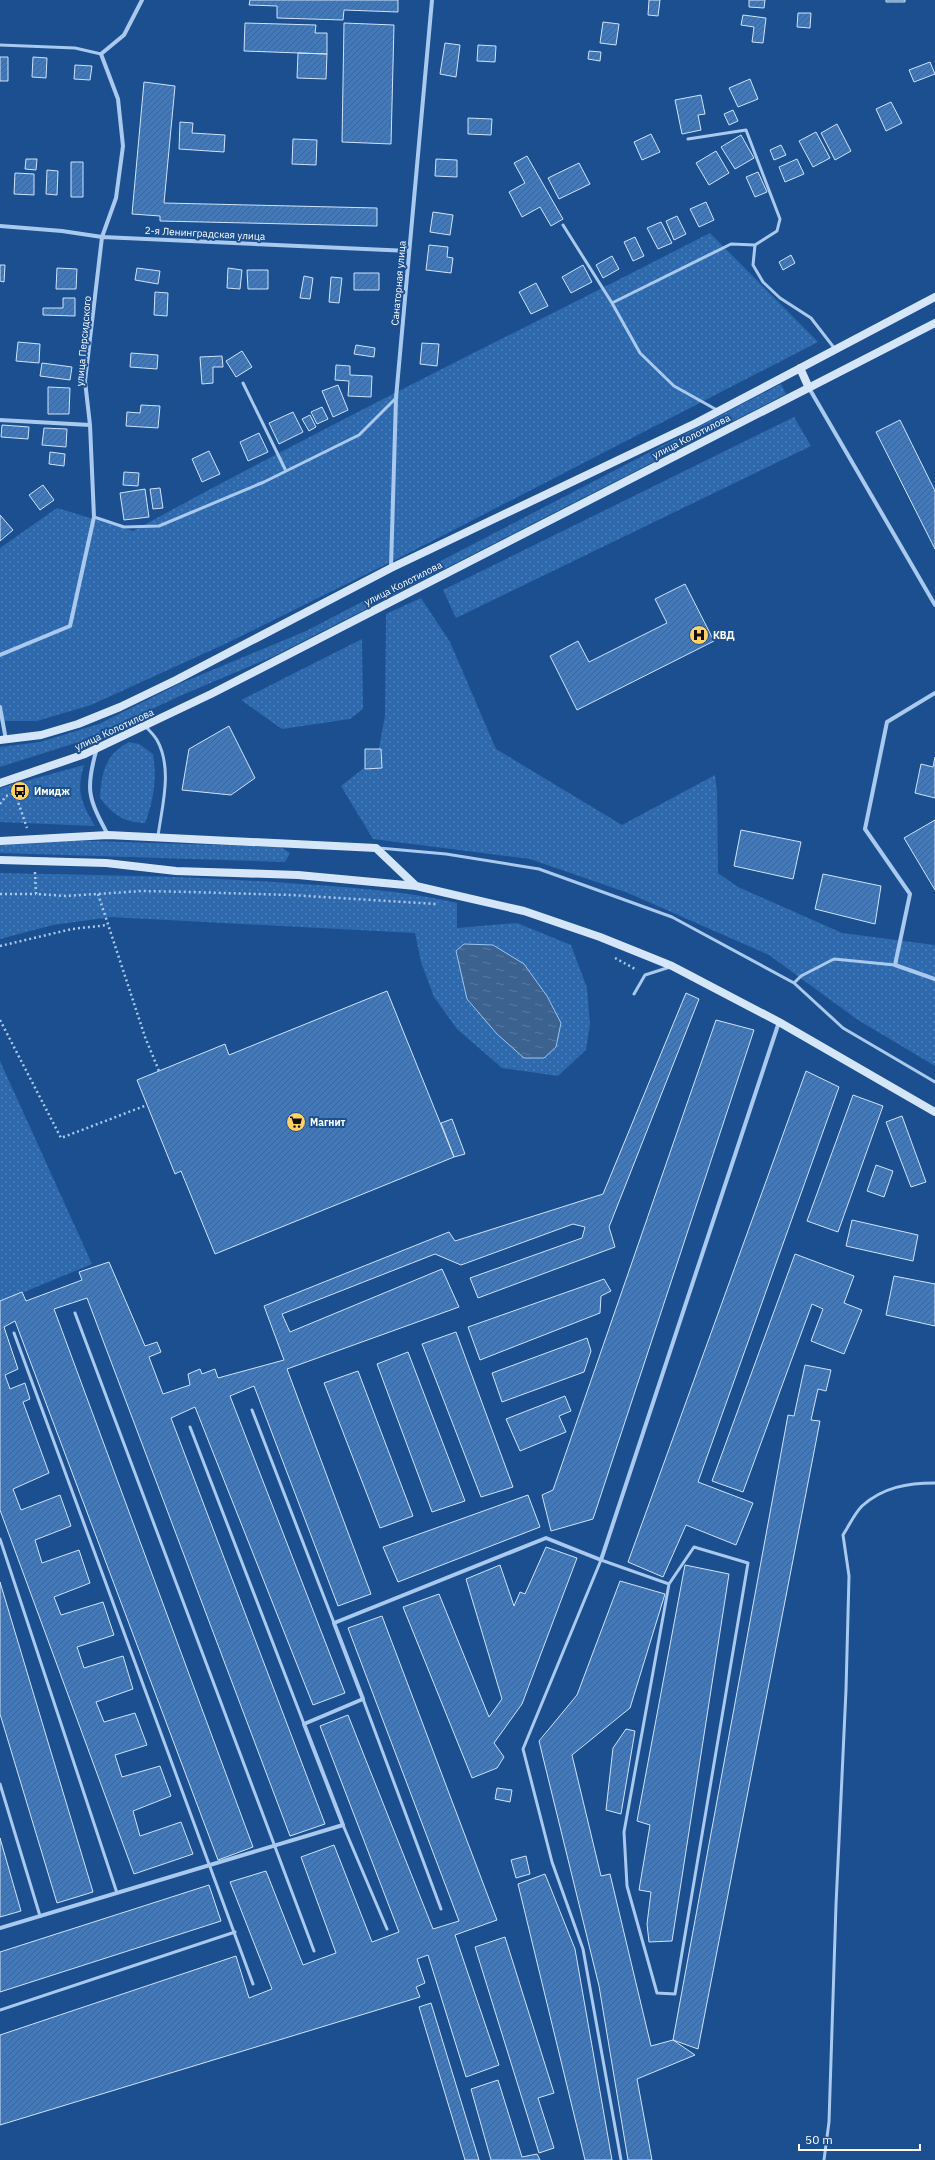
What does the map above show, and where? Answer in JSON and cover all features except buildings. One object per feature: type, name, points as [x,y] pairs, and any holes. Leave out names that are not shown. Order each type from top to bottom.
[{"type":"main road","name":"улица Колотилова","points":[[3,740],[49,733],[78,724],[120,707],[176,680],[391,568],[719,411],[935,297]]},
{"type":"main road","name":"улица Колотилова","points":[[0,783],[85,754],[211,694],[935,323]]},
{"type":"main road","points":[[800,368],[809,388]]},
{"type":"main road","points":[[0,841],[108,834],[376,848],[416,886]]},
{"type":"main road","points":[[0,860],[106,863],[176,871],[298,874],[416,886],[524,911],[600,937],[672,966],[779,1022],[935,1112]]},
{"type":"street","points":[[101,54],[124,35],[142,0]]},
{"type":"street","name":"Санаторная улица","points":[[391,568],[396,398],[432,0]]},
{"type":"street","name":"улица Персидского","points":[[0,655],[70,626],[94,517],[90,425],[85,381],[102,237],[116,198],[123,146],[118,99],[101,54]]},
{"type":"street","name":"2-я Ленинградская улица","points":[[0,226],[62,230],[102,237],[409,251]]},
{"type":"street","points":[[809,388],[935,605]]},
{"type":"street","points":[[0,420],[90,425]]},
{"type":"street","points":[[935,693],[887,722],[865,829],[910,894],[895,965],[935,979]]},
{"type":"street","points":[[0,707],[3,740]]},
{"type":"street","points":[[97,748],[89,774],[90,795],[108,834]]},
{"type":"street","points":[[0,1928],[343,1825],[304,1724],[363,1699],[334,1623],[546,1538],[601,1560],[779,1022]]},
{"type":"lane","points":[[0,45],[75,48],[101,54]]},
{"type":"lane","points":[[612,303],[731,244],[755,245],[776,231],[780,219],[746,130],[688,139]]},
{"type":"lane","points":[[563,225],[612,303],[640,353],[674,386],[719,411]]},
{"type":"lane","points":[[755,245],[753,265],[763,282],[780,298],[811,318],[835,349]]},
{"type":"lane","points":[[243,383],[286,471]]},
{"type":"lane","points":[[94,517],[124,527],[158,526],[286,471],[359,435],[396,398]]},
{"type":"lane","points":[[145,726],[156,738],[163,753],[166,784],[158,836]]},
{"type":"lane","points":[[376,848],[446,854],[539,869],[672,917],[794,983],[843,1028],[935,1082]]},
{"type":"lane","points":[[794,983],[801,976],[834,959],[895,965]]},
{"type":"lane","points":[[634,994],[645,975],[672,966]]},
{"type":"lane","points":[[75,1314],[273,1846],[314,1951]]},
{"type":"lane","points":[[14,1333],[211,1865],[253,1984]]},
{"type":"lane","points":[[252,1410],[334,1623]]},
{"type":"lane","points":[[190,1427],[304,1724]]},
{"type":"lane","points":[[824,2160],[829,2122],[836,1906],[846,1690],[848,1576],[843,1535],[861,1507],[881,1492],[911,1483],[935,1483]]},
{"type":"lane","points":[[0,1540],[117,1893]]},
{"type":"lane","points":[[694,1547],[748,1563],[675,1994],[657,1993],[627,1886],[624,1832],[669,1584],[694,1547]]},
{"type":"lane","points":[[621,2160],[583,1949],[552,1862],[523,1749],[601,1560],[669,1584]]},
{"type":"lane","points":[[363,1699],[441,1909]]},
{"type":"lane","points":[[0,1784],[40,1916]]},
{"type":"lane","points":[[343,1825],[387,1929]]},
{"type":"lane","points":[[0,2010],[235,1932]]},
{"type":"path","points":[[0,804],[6,796],[15,793],[31,839]]},
{"type":"path","points":[[35,861],[36,894]]},
{"type":"path","points":[[0,894],[98,894],[142,891],[190,892],[291,895],[440,905]]},
{"type":"path","points":[[98,894],[145,1037],[160,1071]]},
{"type":"path","points":[[0,946],[72,928],[108,925]]},
{"type":"path","points":[[611,955],[645,975]]},
{"type":"path","points":[[0,1020],[62,1138],[147,1105]]},
{"type":"shaded area","points":[[710,233],[818,342],[407,554],[225,644],[91,705],[37,721],[0,721],[0,548],[57,508],[133,531],[348,417]]},
{"type":"shaded area","points":[[781,384],[786,394],[272,657],[182,695],[88,739],[0,767],[0,747],[40,742],[99,724],[179,684],[306,631]]},
{"type":"shaded area","points":[[794,417],[811,446],[456,618],[443,590]]},
{"type":"shaded area","points":[[421,598],[450,642],[496,749],[622,825],[715,775],[717,791],[718,873],[738,887],[842,933],[935,945],[935,1066],[858,1020],[769,955],[628,893],[530,859],[373,839],[341,786],[377,758],[385,716],[386,614]]},
{"type":"shaded area","points":[[362,639],[363,709],[350,719],[282,729],[241,700]]},
{"type":"shaded area","points":[[129,742],[139,744],[153,754],[155,772],[154,789],[151,806],[145,823],[131,821],[114,813],[100,798],[103,773],[109,759],[121,747]]},
{"type":"shaded area","points":[[84,765],[80,783],[81,797],[95,826],[0,822],[0,788]]},
{"type":"shaded area","points":[[0,838],[281,847],[290,853],[285,862],[0,853]]},
{"type":"shaded area","points":[[0,873],[216,879],[331,886],[415,895],[457,903],[457,928],[517,923],[571,945],[587,988],[590,1024],[586,1050],[558,1076],[502,1068],[457,1029],[434,997],[421,962],[415,933],[111,917],[53,925],[0,939]],"holes":[[[524,964],[547,996],[561,1023],[524,1058],[497,1034],[467,999]]]},
{"type":"shaded area","points":[[0,1061],[92,1264],[0,1302]]},
{"type":"water","points":[[464,944],[493,945],[524,964],[547,996],[561,1023],[556,1047],[544,1058],[524,1058],[497,1034],[467,999],[456,951]]},
{"type":"place","name":"КВД","points":[[699,635]]},
{"type":"place","name":"Имидж","points":[[20,791]]},
{"type":"place","name":"Магнит","points":[[296,1122]]}]
